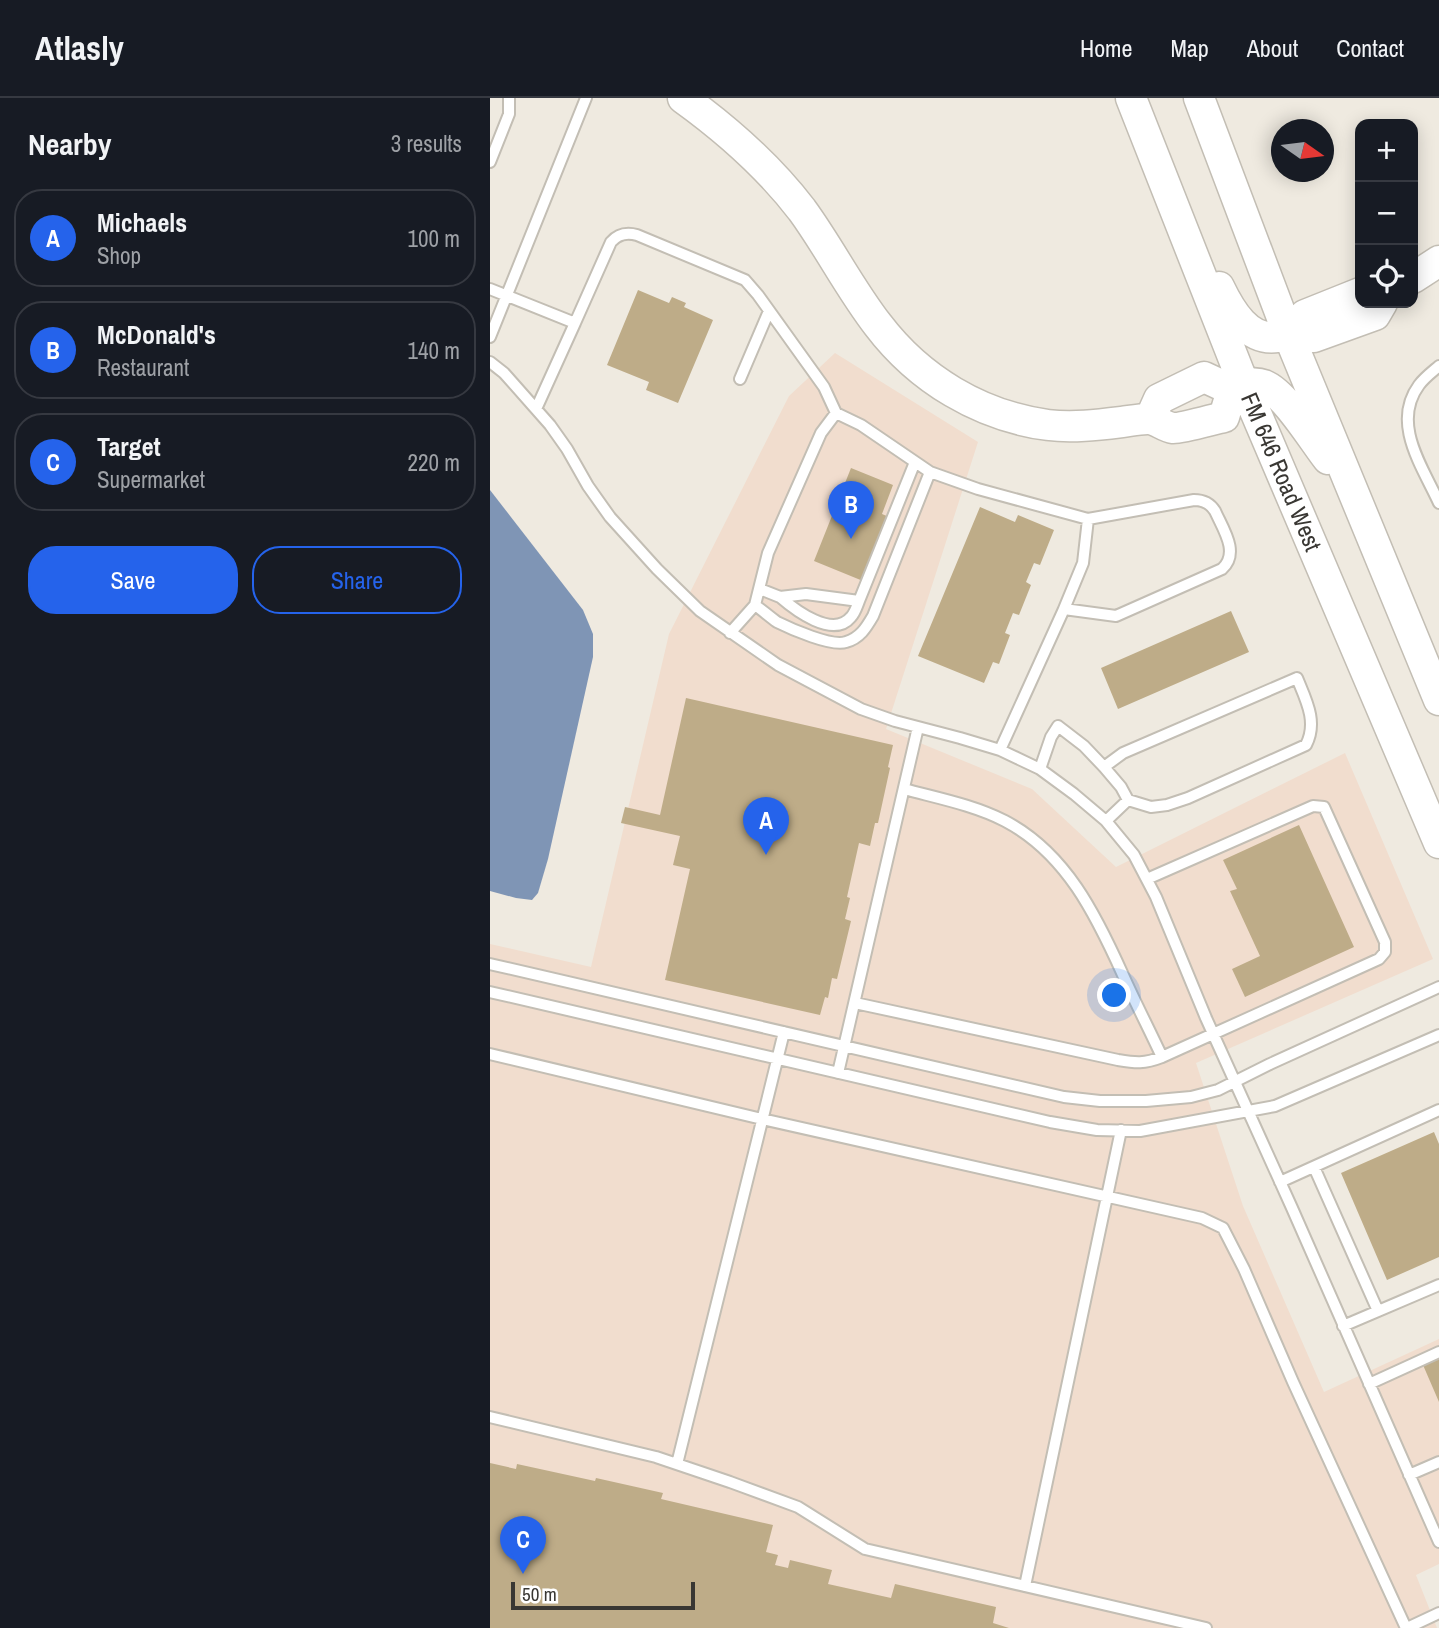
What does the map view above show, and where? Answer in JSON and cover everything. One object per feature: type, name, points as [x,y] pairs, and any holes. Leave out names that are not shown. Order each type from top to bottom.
[{"type":"main road","points":[[682,98],[734,138],[767,170],[801,209],[885,334],[914,364],[939,383],[985,408],[1048,425],[1091,425],[1150,419],[1173,428],[1224,417],[1238,387],[1255,383],[1280,396],[1331,463],[1344,470]]},
{"type":"main road","name":"FM 646 Road West","points":[[1131,98],[1184,234],[1238,387],[1439,843]]},
{"type":"main road","points":[[1199,98],[1344,470],[1439,700]]},
{"type":"main road","points":[[1184,234],[1201,250],[1237,318],[1253,333],[1270,338],[1292,334],[1314,337],[1375,315],[1379,308]]},
{"type":"main road","points":[[1418,275],[1439,261]]},
{"type":"main road","points":[[1292,334],[1305,315],[1355,295]]},
{"type":"lane","points":[[490,163],[509,114],[509,98]]},
{"type":"lane","points":[[490,337],[586,98]]},
{"type":"lane","points":[[536,409],[611,242],[625,234],[637,235],[745,280],[824,387],[836,413],[861,425],[930,472],[978,489],[1088,519],[1194,500],[1209,504],[1215,511],[1231,548],[1230,560],[1217,572],[1116,616],[1064,609]]},
{"type":"lane","points":[[490,289],[575,323]]},
{"type":"lane","points":[[740,379],[769,311]]},
{"type":"lane","points":[[490,362],[504,373],[550,425],[610,517],[657,569],[701,611],[778,666],[861,709],[1000,750],[1040,769],[1106,821],[1134,855],[1156,897],[1213,1033],[1438,1537]]},
{"type":"lane","points":[[1437,371],[1419,383],[1408,403],[1407,427],[1413,449],[1439,503]]},
{"type":"lane","points":[[730,633],[755,605],[768,553],[821,433],[836,413]]},
{"type":"lane","points":[[760,589],[780,597],[800,614],[821,622],[842,623],[852,616],[915,462]]},
{"type":"lane","points":[[755,605],[776,621],[824,641],[840,643],[859,636],[873,616],[930,472]]},
{"type":"lane","points":[[1000,750],[1083,564],[1088,519]]},
{"type":"lane","points":[[780,597],[806,594],[859,601]]},
{"type":"lane","points":[[1040,769],[1051,737],[1058,726],[1084,746],[1104,767],[1128,800],[1151,807],[1178,801],[1219,786],[1306,745],[1312,725],[1310,709],[1297,678],[1123,753],[1104,767]]},
{"type":"lane","points":[[838,1073],[918,727]]},
{"type":"lane","points":[[904,789],[975,808],[1004,820],[1027,834],[1048,852],[1077,886],[1089,906],[1162,1057]]},
{"type":"lane","points":[[1106,821],[1128,800]]},
{"type":"lane","points":[[855,1003],[1136,1063],[1148,1062],[1379,959],[1385,952],[1385,942],[1324,807],[1313,806],[1147,879]]},
{"type":"lane","points":[[490,964],[1065,1097],[1100,1101],[1191,1097],[1218,1090],[1439,987]]},
{"type":"lane","points":[[490,992],[1050,1122],[1097,1130],[1140,1131],[1275,1106],[1439,1035]]},
{"type":"lane","points":[[677,1464],[784,1032]]},
{"type":"lane","points":[[490,1054],[762,1119],[1202,1218],[1223,1228],[1406,1628],[1439,1613]]},
{"type":"lane","points":[[1280,1182],[1439,1110]]},
{"type":"lane","points":[[1025,1586],[1121,1130]]},
{"type":"lane","points":[[1314,1167],[1378,1311]]},
{"type":"lane","points":[[1343,1326],[1439,1285]]},
{"type":"lane","points":[[1368,1384],[1439,1352]]},
{"type":"lane","points":[[490,1417],[677,1464],[798,1507],[865,1549],[1206,1628]]},
{"type":"lane","points":[[1409,1475],[1439,1462]]},
{"type":"shaded area","points":[[835,353],[978,442],[886,729],[1032,789],[1116,867],[1345,753],[1433,959],[1196,1063],[1243,1206],[1324,1392],[1439,1339],[1439,1564],[1416,1575],[1437,1628],[490,1628],[490,944],[591,967],[669,634],[789,396]]},
{"type":"water","points":[[490,490],[583,610],[593,634],[593,657],[548,859],[538,893],[532,900],[490,891]]},
{"type":"building","points":[[638,290],[669,303],[672,297],[686,303],[684,307],[713,320],[678,403],[646,390],[649,382],[607,365]]},
{"type":"building","points":[[851,468],[893,485],[882,514],[889,517],[863,581],[814,561]]},
{"type":"building","points":[[980,507],[1015,522],[1018,515],[1054,530],[1040,565],[1034,563],[1026,582],[1031,585],[1019,615],[1013,613],[1005,633],[1010,635],[999,664],[993,662],[984,683],[918,656]]},
{"type":"building","points":[[1231,611],[1249,652],[1118,709],[1101,668]]},
{"type":"building","points":[[686,698],[893,745],[878,823],[875,823],[870,846],[859,843],[847,897],[850,898],[845,919],[851,921],[837,979],[832,978],[828,998],[825,997],[820,1015],[665,980],[690,869],[673,865],[680,836],[621,823],[625,807],[660,815]]},
{"type":"building","points":[[1299,825],[1354,947],[1245,997],[1232,969],[1260,956],[1230,891],[1237,889],[1223,860]]},
{"type":"building","points":[[1434,1132],[1439,1144],[1439,1257],[1387,1280],[1341,1173]]},
{"type":"building","points":[[1439,1358],[1439,1402],[1423,1365]]},
{"type":"building","points":[[490,1463],[516,1469],[517,1464],[595,1481],[596,1478],[663,1493],[661,1499],[773,1525],[766,1552],[778,1555],[775,1565],[788,1568],[790,1560],[832,1570],[828,1584],[891,1598],[895,1584],[996,1607],[993,1623],[1009,1628],[490,1628]]},
{"type":"place","name":"McDonald's","points":[[851,539]]},
{"type":"place","name":"Michaels","points":[[766,855]]},
{"type":"place","name":"Target","points":[[523,1574]]}]
